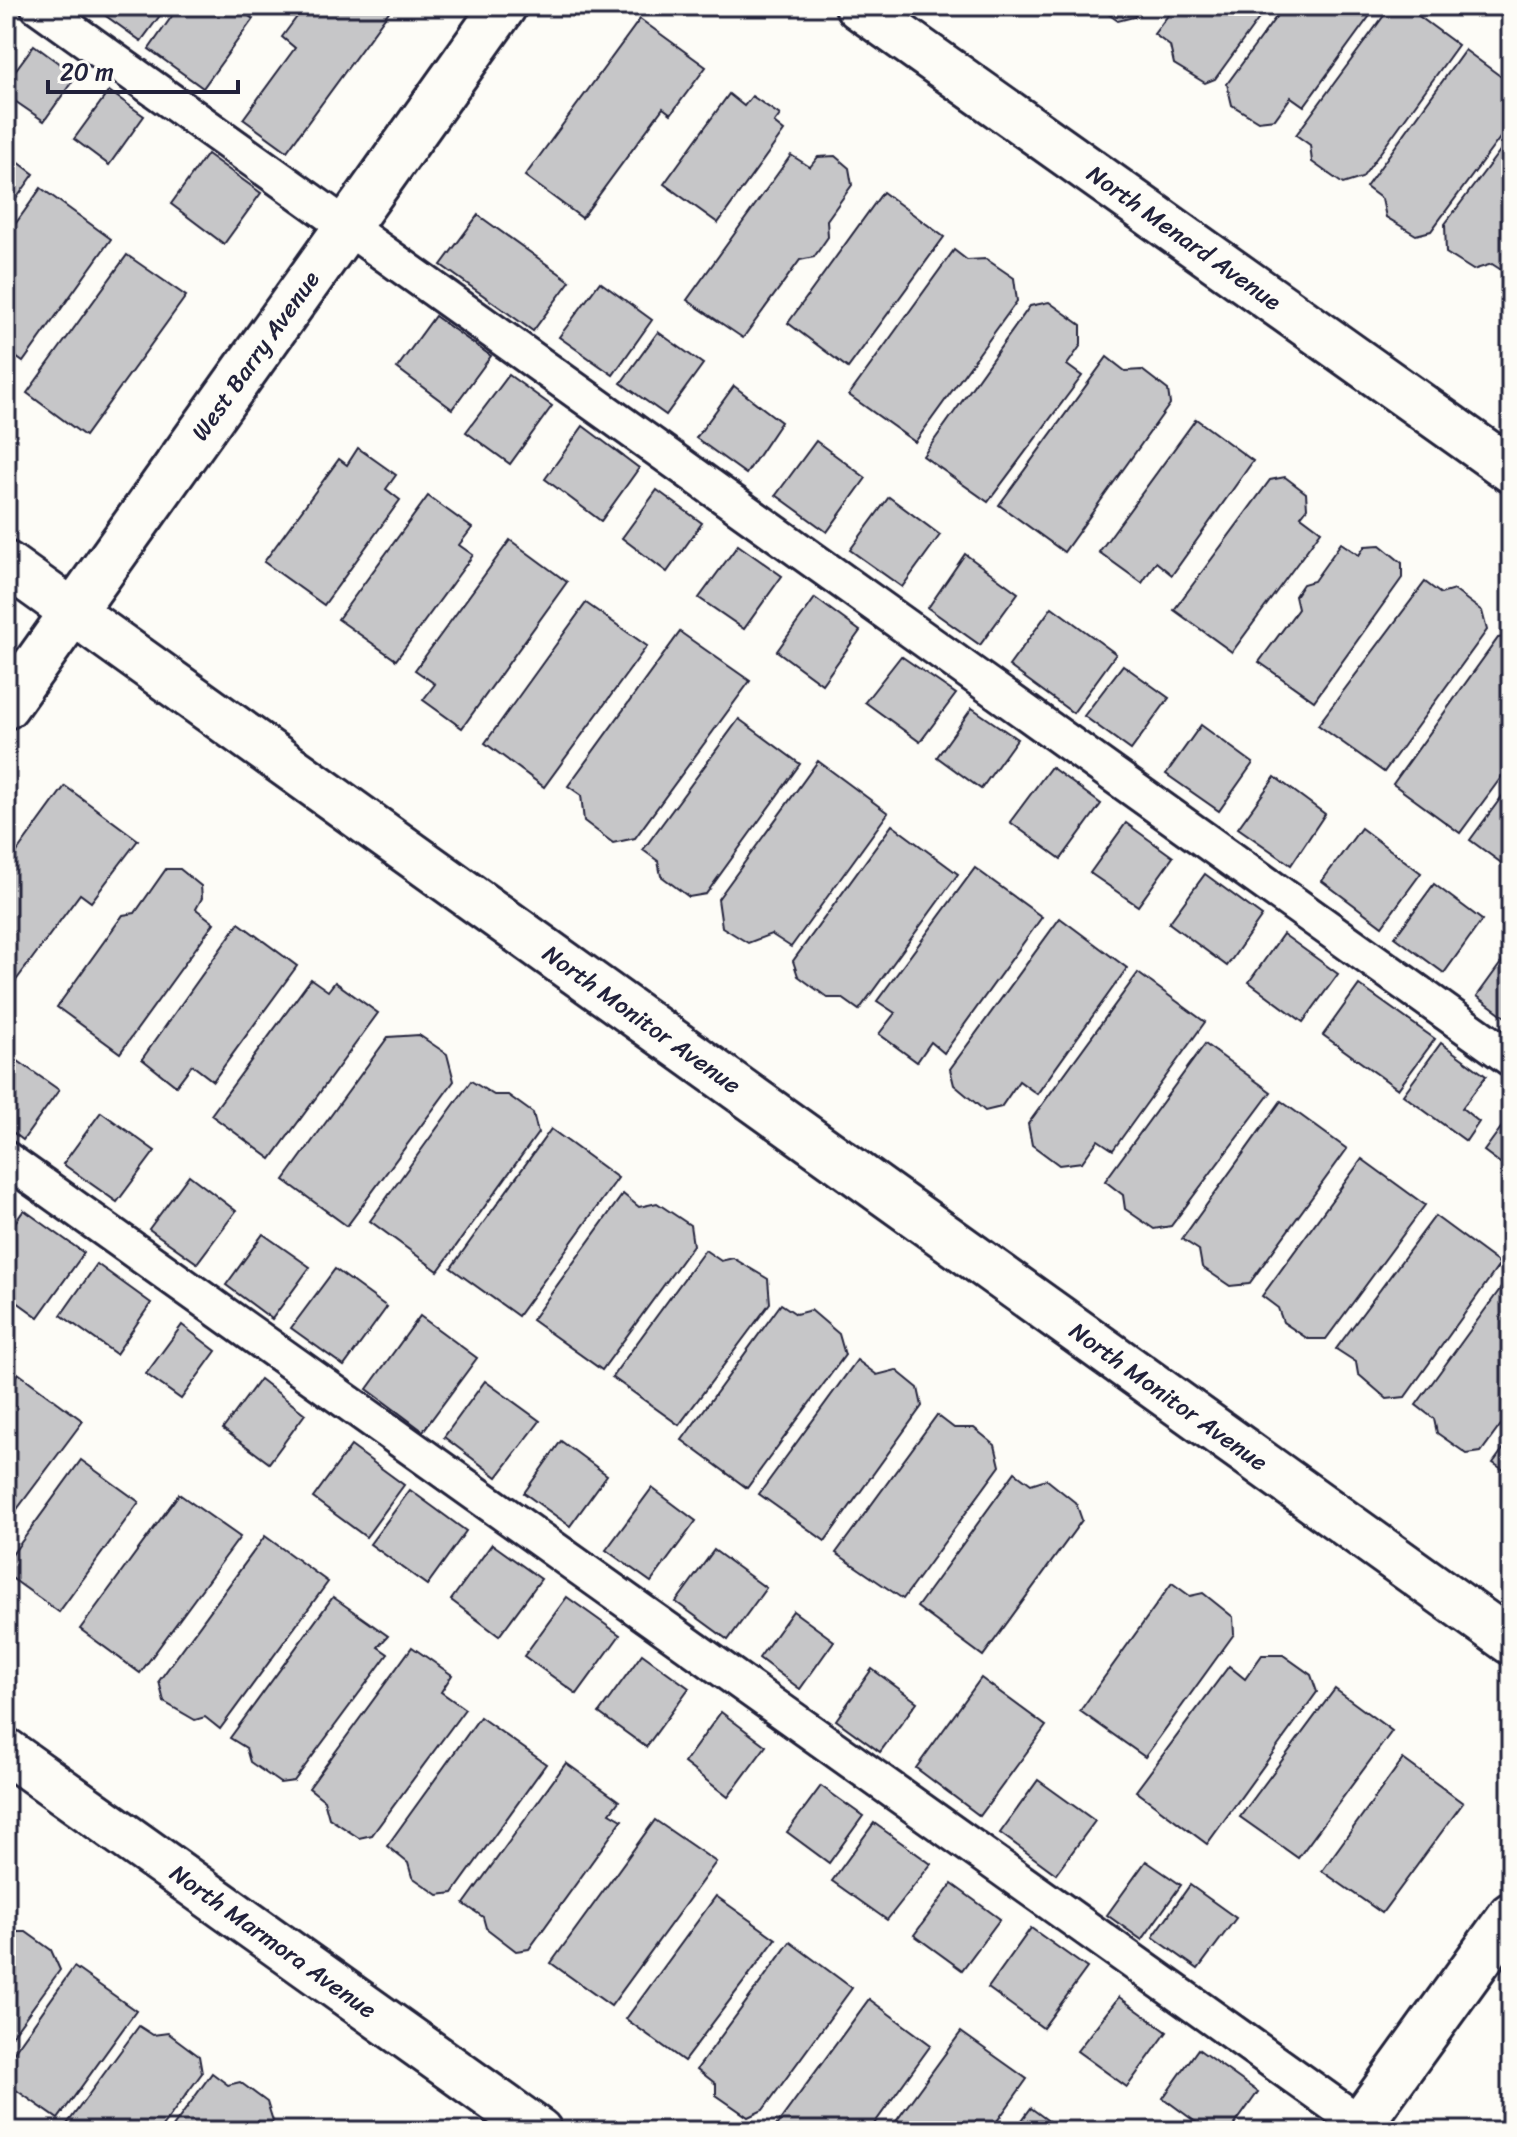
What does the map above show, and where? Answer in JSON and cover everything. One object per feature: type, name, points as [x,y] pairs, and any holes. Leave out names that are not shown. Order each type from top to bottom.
[{"type":"street","name":"West Barry Avenue","points":[[6,706],[504,6]]},
{"type":"street","name":"North Menard Avenue","points":[[858,6],[1511,470]]},
{"type":"street","name":"North Monitor Avenue","points":[[6,564],[1511,1642]]},
{"type":"street","name":"North Marmora Avenue","points":[[6,1751],[539,2131]]},
{"type":"street","points":[[1362,2128],[1511,1915]]},
{"type":"lane","points":[[38,6],[1511,1059]]},
{"type":"lane","points":[[6,1159],[1362,2128]]},
{"type":"building","points":[[92,6],[167,6],[141,41]]},
{"type":"building","points":[[179,6],[235,6],[253,19],[203,88],[149,49]]},
{"type":"building","points":[[305,6],[393,6],[287,151],[243,119],[295,48],[282,37]]},
{"type":"building","points":[[1097,6],[1141,6],[1134,17],[1118,21]]},
{"type":"building","points":[[1175,6],[1268,6],[1215,79],[1205,83],[1174,64],[1170,46],[1154,34]]},
{"type":"building","points":[[1284,6],[1377,6],[1304,106],[1291,97],[1275,119],[1258,121],[1232,105],[1227,84]]},
{"type":"building","points":[[1391,6],[1405,6],[1458,45],[1362,178],[1343,184],[1312,162],[1310,145],[1296,135]]},
{"type":"building","points":[[640,19],[706,67],[671,114],[663,108],[582,218],[525,176]]},
{"type":"building","points":[[34,45],[76,76],[44,121],[6,95],[6,83]]},
{"type":"building","points":[[1465,50],[1511,84],[1511,123],[1431,231],[1416,235],[1386,217],[1382,199],[1366,187]]},
{"type":"building","points":[[109,91],[144,116],[109,165],[74,139]]},
{"type":"building","points":[[729,94],[744,106],[752,96],[780,115],[774,123],[784,131],[718,223],[664,184]]},
{"type":"building","points":[[1511,136],[1511,267],[1506,273],[1492,264],[1473,270],[1446,253],[1445,224]]},
{"type":"building","points":[[6,153],[34,174],[6,213]]},
{"type":"building","points":[[207,154],[261,193],[224,244],[171,204]]},
{"type":"building","points":[[791,155],[810,167],[818,157],[835,156],[849,168],[852,185],[827,220],[828,237],[814,257],[800,260],[743,338],[687,300]]},
{"type":"building","points":[[41,188],[111,239],[23,362],[6,350],[6,237]]},
{"type":"building","points":[[883,192],[944,237],[848,368],[788,323]]},
{"type":"building","points":[[478,215],[570,281],[533,331],[441,265]]},
{"type":"building","points":[[954,250],[967,260],[986,259],[1014,278],[1017,301],[915,442],[849,395]]},
{"type":"building","points":[[127,255],[186,296],[85,436],[27,393]]},
{"type":"building","points":[[600,282],[652,320],[613,375],[559,337]]},
{"type":"building","points":[[1049,302],[1081,325],[1081,345],[1067,365],[1082,376],[988,502],[923,456],[1030,306]]},
{"type":"building","points":[[435,316],[491,356],[452,409],[397,368]]},
{"type":"building","points":[[658,332],[703,364],[666,415],[621,383]]},
{"type":"building","points":[[1107,357],[1125,371],[1142,370],[1168,390],[1170,404],[1064,552],[999,505]]},
{"type":"building","points":[[509,375],[552,406],[510,464],[466,432]]},
{"type":"building","points":[[734,386],[781,422],[746,474],[696,438]]},
{"type":"building","points":[[1196,419],[1253,461],[1172,575],[1156,562],[1142,583],[1099,552]]},
{"type":"building","points":[[583,426],[639,468],[601,521],[545,479]]},
{"type":"building","points":[[816,441],[866,478],[827,532],[776,495]]},
{"type":"building","points":[[358,448],[396,475],[386,489],[400,500],[324,605],[264,562],[339,459],[347,465]]},
{"type":"building","points":[[1285,477],[1306,493],[1307,508],[1301,516],[1321,531],[1232,652],[1174,610],[1270,480]]},
{"type":"building","points":[[657,490],[702,523],[667,572],[622,538]]},
{"type":"building","points":[[428,496],[472,528],[459,545],[473,555],[396,660],[338,619]]},
{"type":"building","points":[[889,497],[940,535],[902,587],[850,550]]},
{"type":"building","points":[[510,540],[567,582],[462,728],[423,700],[435,684],[415,670]]},
{"type":"building","points":[[1341,543],[1359,555],[1365,546],[1380,545],[1402,563],[1402,578],[1314,701],[1259,662],[1298,609],[1295,596],[1303,584],[1314,581]]},
{"type":"building","points":[[738,545],[782,576],[744,629],[699,598]]},
{"type":"building","points":[[965,554],[1018,593],[980,645],[928,608]]},
{"type":"building","points":[[1425,582],[1441,594],[1454,590],[1482,611],[1487,630],[1384,772],[1318,725]]},
{"type":"building","points":[[815,598],[860,631],[822,684],[777,651]]},
{"type":"building","points":[[586,603],[647,646],[544,787],[485,743]]},
{"type":"building","points":[[1052,607],[1116,654],[1073,713],[1009,666]]},
{"type":"building","points":[[680,632],[750,681],[635,838],[613,843],[584,821],[581,795],[568,786]]},
{"type":"building","points":[[1511,636],[1511,764],[1460,833],[1393,784],[1498,638]]},
{"type":"building","points":[[901,656],[956,694],[920,742],[865,702]]},
{"type":"building","points":[[1123,665],[1169,698],[1131,750],[1084,716]]},
{"type":"building","points":[[972,708],[1017,739],[981,789],[937,757]]},
{"type":"building","points":[[739,719],[800,764],[706,894],[689,897],[661,876],[658,861],[643,850]]},
{"type":"building","points":[[1201,725],[1253,763],[1219,811],[1166,774]]},
{"type":"building","points":[[818,761],[888,813],[791,947],[771,934],[748,943],[722,927],[718,899]]},
{"type":"building","points":[[1051,767],[1101,804],[1061,859],[1010,822]]},
{"type":"building","points":[[1275,777],[1325,814],[1291,865],[1238,828]]},
{"type":"building","points":[[1511,784],[1511,870],[1470,840]]},
{"type":"building","points":[[65,786],[138,840],[91,902],[80,894],[6,994],[6,867]]},
{"type":"building","points":[[1126,823],[1173,857],[1138,906],[1090,873]]},
{"type":"building","points":[[892,825],[958,874],[859,1010],[842,998],[828,998],[798,976],[793,961]]},
{"type":"building","points":[[1361,828],[1421,873],[1382,926],[1322,881]]},
{"type":"building","points":[[975,868],[1042,917],[944,1053],[931,1042],[917,1062],[879,1034],[895,1013],[877,1001]]},
{"type":"building","points":[[166,869],[180,869],[201,886],[202,898],[196,909],[214,923],[120,1053],[57,1007],[123,915],[135,913]]},
{"type":"building","points":[[1205,874],[1262,916],[1227,966],[1169,923]]},
{"type":"building","points":[[1434,884],[1482,920],[1444,973],[1395,937]]},
{"type":"building","points":[[1060,918],[1127,968],[1037,1094],[1019,1081],[1001,1107],[985,1111],[954,1085],[950,1069]]},
{"type":"building","points":[[239,923],[297,966],[213,1081],[192,1065],[176,1086],[142,1059]]},
{"type":"building","points":[[1283,934],[1338,974],[1303,1022],[1249,982]]},
{"type":"building","points":[[1511,949],[1511,1021],[1477,996]]},
{"type":"building","points":[[1138,973],[1205,1022],[1113,1150],[1098,1140],[1082,1162],[1059,1165],[1032,1145],[1028,1124]]},
{"type":"building","points":[[311,979],[328,991],[335,982],[378,1013],[271,1159],[211,1115]]},
{"type":"building","points":[[1359,985],[1435,1039],[1398,1089],[1323,1035]]},
{"type":"building","points":[[419,1035],[447,1054],[454,1081],[347,1226],[284,1180],[388,1037]]},
{"type":"building","points":[[1441,1043],[1486,1076],[1462,1108],[1479,1122],[1466,1141],[1403,1095]]},
{"type":"building","points":[[1205,1044],[1271,1092],[1171,1226],[1154,1229],[1125,1209],[1123,1195],[1105,1181]]},
{"type":"building","points":[[11,1056],[59,1090],[23,1140],[6,1127],[6,1062]]},
{"type":"building","points":[[471,1081],[494,1095],[508,1095],[533,1113],[538,1133],[438,1271],[370,1221]]},
{"type":"building","points":[[1281,1101],[1347,1149],[1249,1284],[1230,1286],[1202,1267],[1199,1250],[1182,1239]]},
{"type":"building","points":[[101,1112],[155,1151],[117,1202],[63,1164]]},
{"type":"building","points":[[1511,1114],[1511,1171],[1484,1151]]},
{"type":"building","points":[[551,1129],[618,1178],[518,1316],[451,1268]]},
{"type":"building","points":[[1362,1159],[1425,1205],[1326,1339],[1308,1339],[1283,1322],[1278,1308],[1262,1296]]},
{"type":"building","points":[[189,1175],[236,1211],[197,1263],[149,1229]]},
{"type":"building","points":[[623,1194],[639,1207],[657,1203],[690,1225],[693,1245],[602,1370],[532,1320]]},
{"type":"building","points":[[24,1210],[84,1253],[38,1317],[6,1294],[6,1235]]},
{"type":"building","points":[[1435,1216],[1500,1264],[1405,1397],[1387,1399],[1358,1374],[1356,1362],[1336,1349]]},
{"type":"building","points":[[263,1234],[310,1267],[272,1319],[226,1285]]},
{"type":"building","points":[[705,1250],[721,1261],[733,1258],[768,1279],[770,1303],[679,1425],[612,1377]]},
{"type":"building","points":[[97,1264],[151,1303],[116,1354],[61,1315]]},
{"type":"building","points":[[335,1269],[387,1307],[344,1366],[291,1328]]},
{"type":"building","points":[[1511,1274],[1511,1411],[1481,1452],[1467,1454],[1437,1433],[1434,1419],[1416,1405]]},
{"type":"building","points":[[781,1304],[796,1314],[811,1310],[839,1334],[845,1355],[747,1488],[682,1440]]},
{"type":"building","points":[[420,1316],[477,1358],[423,1431],[367,1389]]},
{"type":"building","points":[[182,1325],[216,1351],[181,1399],[146,1374]]},
{"type":"building","points":[[857,1360],[877,1375],[896,1370],[918,1388],[922,1406],[825,1541],[759,1494]]},
{"type":"building","points":[[18,1373],[83,1421],[6,1524],[6,1390]]},
{"type":"building","points":[[260,1379],[305,1414],[269,1463],[223,1429]]},
{"type":"building","points":[[485,1381],[540,1421],[497,1477],[444,1437]]},
{"type":"building","points":[[937,1415],[954,1428],[974,1428],[995,1445],[1000,1466],[903,1599],[836,1553]]},
{"type":"building","points":[[1511,1438],[1511,1475],[1493,1463]]},
{"type":"building","points":[[561,1441],[607,1475],[570,1526],[524,1493]]},
{"type":"building","points":[[351,1446],[404,1485],[366,1537],[313,1498]]},
{"type":"building","points":[[81,1460],[139,1502],[59,1612],[6,1574],[6,1563]]},
{"type":"building","points":[[1015,1472],[1031,1484],[1046,1479],[1076,1503],[1082,1520],[983,1656],[917,1607]]},
{"type":"building","points":[[652,1488],[696,1521],[651,1582],[606,1550]]},
{"type":"building","points":[[410,1490],[466,1531],[427,1585],[370,1544]]},
{"type":"building","points":[[179,1494],[240,1537],[140,1673],[80,1629]]},
{"type":"building","points":[[265,1536],[328,1582],[220,1729],[205,1717],[195,1720],[164,1702],[159,1681]]},
{"type":"building","points":[[492,1544],[541,1579],[499,1636],[451,1600]]},
{"type":"building","points":[[714,1550],[766,1588],[728,1640],[676,1602]]},
{"type":"building","points":[[1172,1583],[1190,1596],[1203,1593],[1233,1617],[1234,1634],[1145,1757],[1080,1711]]},
{"type":"building","points":[[333,1597],[388,1636],[378,1647],[388,1654],[294,1781],[280,1783],[250,1762],[246,1748],[230,1738]]},
{"type":"building","points":[[567,1597],[620,1635],[577,1694],[524,1656]]},
{"type":"building","points":[[793,1611],[834,1641],[800,1689],[759,1658]]},
{"type":"building","points":[[412,1647],[452,1675],[441,1692],[465,1709],[372,1835],[359,1838],[329,1818],[324,1800],[309,1788]]},
{"type":"building","points":[[642,1654],[689,1688],[646,1747],[599,1713]]},
{"type":"building","points":[[1262,1655],[1283,1655],[1311,1675],[1317,1692],[1207,1844],[1136,1791],[1229,1666],[1245,1679]]},
{"type":"building","points":[[872,1669],[917,1702],[880,1752],[836,1720]]},
{"type":"building","points":[[981,1678],[1046,1726],[980,1816],[916,1768]]},
{"type":"building","points":[[1335,1689],[1392,1731],[1298,1858],[1240,1817]]},
{"type":"building","points":[[721,1712],[766,1746],[728,1797],[684,1763]]},
{"type":"building","points":[[480,1717],[546,1764],[453,1893],[438,1895],[412,1877],[408,1863],[387,1846]]},
{"type":"building","points":[[1403,1759],[1463,1803],[1382,1913],[1322,1871]]},
{"type":"building","points":[[566,1763],[619,1801],[610,1813],[622,1820],[529,1949],[516,1951],[486,1928],[483,1917],[464,1904]]},
{"type":"building","points":[[1038,1780],[1095,1821],[1056,1874],[1000,1833]]},
{"type":"building","points":[[821,1786],[863,1816],[829,1863],[787,1832]]},
{"type":"building","points":[[655,1820],[716,1862],[611,2006],[551,1963]]},
{"type":"building","points":[[874,1823],[931,1864],[887,1920],[832,1881]]},
{"type":"building","points":[[1146,1861],[1181,1885],[1142,1940],[1107,1915]]},
{"type":"building","points":[[952,1884],[1000,1919],[962,1970],[914,1935]]},
{"type":"building","points":[[1190,1885],[1236,1918],[1198,1969],[1153,1937]]},
{"type":"building","points":[[716,1896],[776,1939],[684,2061],[626,2019]]},
{"type":"building","points":[[6,1927],[14,1932],[26,1932],[51,1950],[60,1970],[6,2044]]},
{"type":"building","points":[[1031,1928],[1087,1968],[1043,2028],[988,1988]]},
{"type":"building","points":[[790,1942],[852,1988],[763,2110],[748,2117],[716,2095],[716,2084],[697,2069]]},
{"type":"building","points":[[74,1967],[136,2011],[58,2119],[6,2083],[6,2063]]},
{"type":"building","points":[[1119,1997],[1167,2032],[1127,2087],[1077,2051]]},
{"type":"building","points":[[869,1999],[931,2045],[869,2131],[784,2131],[776,2126]]},
{"type":"building","points":[[139,2026],[153,2035],[168,2033],[199,2056],[202,2073],[159,2131],[62,2131]]},
{"type":"building","points":[[961,2032],[1027,2079],[990,2131],[889,2131]]},
{"type":"building","points":[[1198,2049],[1258,2092],[1230,2131],[1208,2131],[1163,2098]]},
{"type":"building","points":[[212,2073],[228,2085],[240,2082],[267,2102],[273,2121],[265,2131],[170,2131]]},
{"type":"building","points":[[1031,2108],[1062,2131],[1014,2131]]}]
